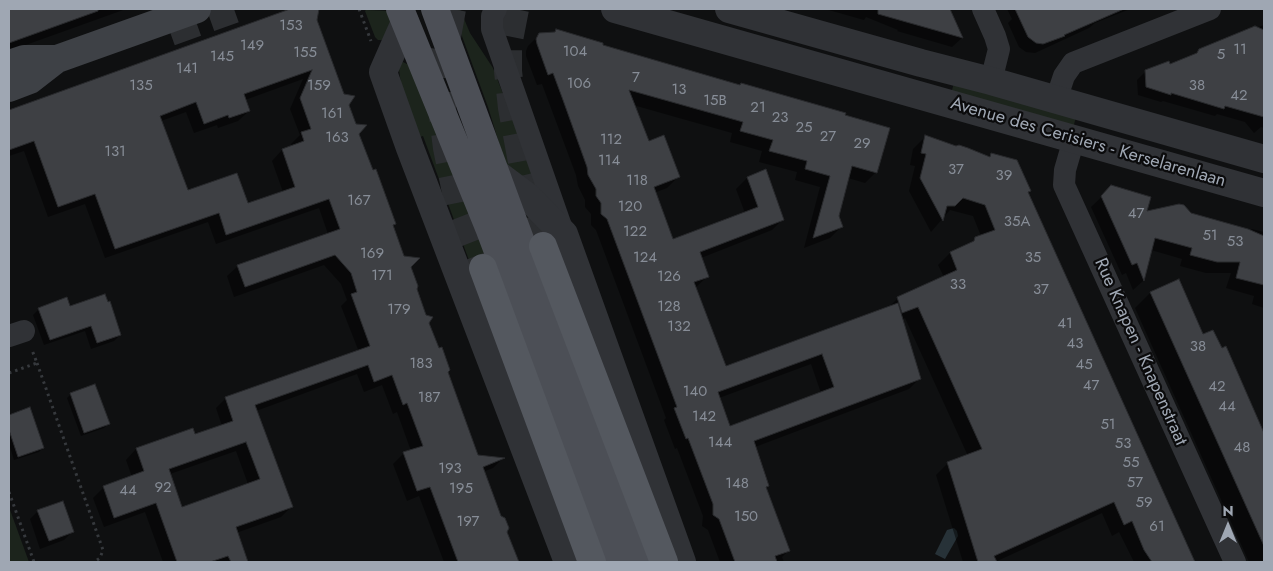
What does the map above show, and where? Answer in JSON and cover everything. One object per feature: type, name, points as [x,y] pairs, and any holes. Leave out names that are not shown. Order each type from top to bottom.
[{"type":"highway","points":[[554,240],[664,562]]},
{"type":"highway","points":[[483,268],[592,562]]},
{"type":"main road","points":[[9,88],[30,80],[57,59],[197,9]]},
{"type":"main road","points":[[435,9],[639,562]]},
{"type":"main road","points":[[402,15],[490,230],[614,562]]},
{"type":"main road","points":[[9,64],[24,59],[57,59]]},
{"type":"street","points":[[496,9],[492,16],[492,29],[554,240],[682,562]]},
{"type":"street","name":"Avenue des Cerisiers - Kerselarenlaan","points":[[615,9],[1264,193]]},
{"type":"street","name":"Avenue des Cerisiers - Kerselarenlaan","points":[[729,9],[991,81],[1264,160]]},
{"type":"street","points":[[983,9],[999,49],[991,81]]},
{"type":"street","points":[[1056,100],[1064,76],[1073,64],[1210,9]]},
{"type":"street","points":[[402,15],[383,72],[410,148],[568,562]]},
{"type":"street","points":[[912,94],[921,63]]},
{"type":"street","name":"Rue Knapen - Knapenstraat","points":[[1074,139],[1065,170],[1064,185],[1234,562]]},
{"type":"street","points":[[497,174],[529,198],[554,240]]},
{"type":"path","points":[[16,334],[37,363],[103,550],[100,558],[94,562]]},
{"type":"path","points":[[9,373],[37,363]]},
{"type":"path","points":[[9,492],[34,562]]},
{"type":"shaded area","points":[[452,9],[460,9],[470,33],[493,68],[542,195],[506,166],[488,107]]},
{"type":"shaded area","points":[[366,10],[390,11],[390,22],[383,40],[378,40],[375,37]]},
{"type":"shaded area","points":[[403,62],[409,65],[491,265],[473,271],[423,136],[414,139],[405,110],[400,77],[399,69]]},
{"type":"shaded area","points":[[954,83],[1076,117],[1072,132],[950,97]]},
{"type":"shaded area","points":[[9,507],[29,562],[9,562]]},
{"type":"shaded area","points":[[954,528],[958,536],[945,559],[935,554],[947,530]]},
{"type":"building","points":[[9,9],[98,9],[98,11],[9,43]]},
{"type":"building","points":[[290,9],[319,9],[317,20],[344,94],[355,96],[349,105],[356,124],[367,125],[359,134],[373,170],[376,169],[396,224],[393,225],[404,256],[420,258],[411,267],[418,286],[417,289],[426,315],[433,317],[429,323],[439,348],[442,347],[450,370],[448,372],[478,455],[505,458],[483,467],[501,516],[505,518],[509,528],[507,532],[519,562],[458,562],[430,487],[417,491],[403,452],[423,446],[407,403],[403,405],[392,375],[374,382],[368,365],[255,405],[293,507],[236,527],[248,562],[231,562],[228,556],[210,562],[177,562],[156,503],[114,518],[103,486],[144,471],[136,448],[193,428],[195,434],[233,421],[225,397],[370,346],[351,294],[357,292],[351,273],[335,255],[245,287],[237,265],[340,229],[329,199],[226,235],[219,213],[115,249],[95,194],[58,207],[34,141],[9,150],[9,110]],"holes":[[[312,70],[300,98],[311,129],[301,132],[304,141],[282,149],[295,187],[248,203],[237,173],[188,190],[160,116],[196,102],[204,124],[228,115],[229,118],[250,111],[244,94]],[[246,442],[260,479],[182,507],[169,469]]]},
{"type":"building","points":[[878,9],[950,9],[963,38],[878,14]]},
{"type":"building","points":[[1015,9],[1124,9],[1043,44],[1036,43],[1028,37]]},
{"type":"building","points":[[1255,26],[1264,30],[1264,117],[1225,106],[1224,109],[1146,87],[1145,70],[1169,61],[1170,64],[1197,53],[1199,49]]},
{"type":"building","points":[[556,29],[603,43],[603,45],[740,85],[741,83],[846,113],[845,115],[890,128],[877,173],[852,166],[839,216],[843,227],[813,238],[830,176],[805,169],[807,161],[769,151],[773,140],[740,131],[743,122],[629,90],[649,141],[664,135],[680,177],[654,187],[673,239],[758,207],[747,177],[766,169],[784,220],[700,252],[709,277],[694,282],[726,366],[898,303],[921,379],[754,441],[769,486],[766,487],[790,551],[775,556],[777,562],[735,562],[719,519],[713,515],[713,504],[688,438],[686,439],[674,408],[677,407],[607,219],[601,214],[601,203],[596,196],[596,189],[588,175],[587,167],[553,73],[548,75],[537,44],[536,39],[539,33],[555,32]],"holes":[[[822,354],[834,387],[730,426],[718,392]]]},
{"type":"building","points":[[925,135],[990,157],[991,153],[1017,160],[1031,191],[1028,192],[1195,562],[1152,562],[1144,550],[1132,521],[1124,525],[1114,502],[994,556],[997,562],[978,562],[947,462],[982,449],[918,307],[902,313],[897,297],[957,270],[950,252],[974,241],[975,237],[995,230],[985,205],[963,198],[955,206],[947,206],[943,221],[920,178],[926,154],[921,153]]},
{"type":"building","points":[[1111,185],[1151,197],[1147,211],[1179,204],[1184,205],[1191,213],[1248,229],[1264,236],[1264,285],[1236,278],[1240,262],[1217,262],[1190,255],[1192,248],[1155,238],[1144,281],[1137,263],[1132,265],[1101,196]]},
{"type":"building","points":[[1179,279],[1203,334],[1213,330],[1222,348],[1226,346],[1264,433],[1264,546],[1150,292]]},
{"type":"building","points":[[105,294],[108,302],[110,301],[121,335],[97,343],[91,326],[50,340],[38,308],[67,297],[70,306]]},
{"type":"building","points":[[95,384],[110,424],[84,433],[70,393]]},
{"type":"building","points":[[30,407],[44,448],[18,457],[9,430],[9,415]]},
{"type":"building","points":[[63,501],[74,532],[49,541],[37,510]]},
{"type":"tunnel","points":[[170,32],[234,9]]},
{"type":"tunnel","points":[[452,9],[442,65],[442,108],[447,148],[459,207],[483,268]]},
{"type":"tunnel","points":[[515,9],[508,45],[508,71],[512,108],[522,162],[543,246]]}]
